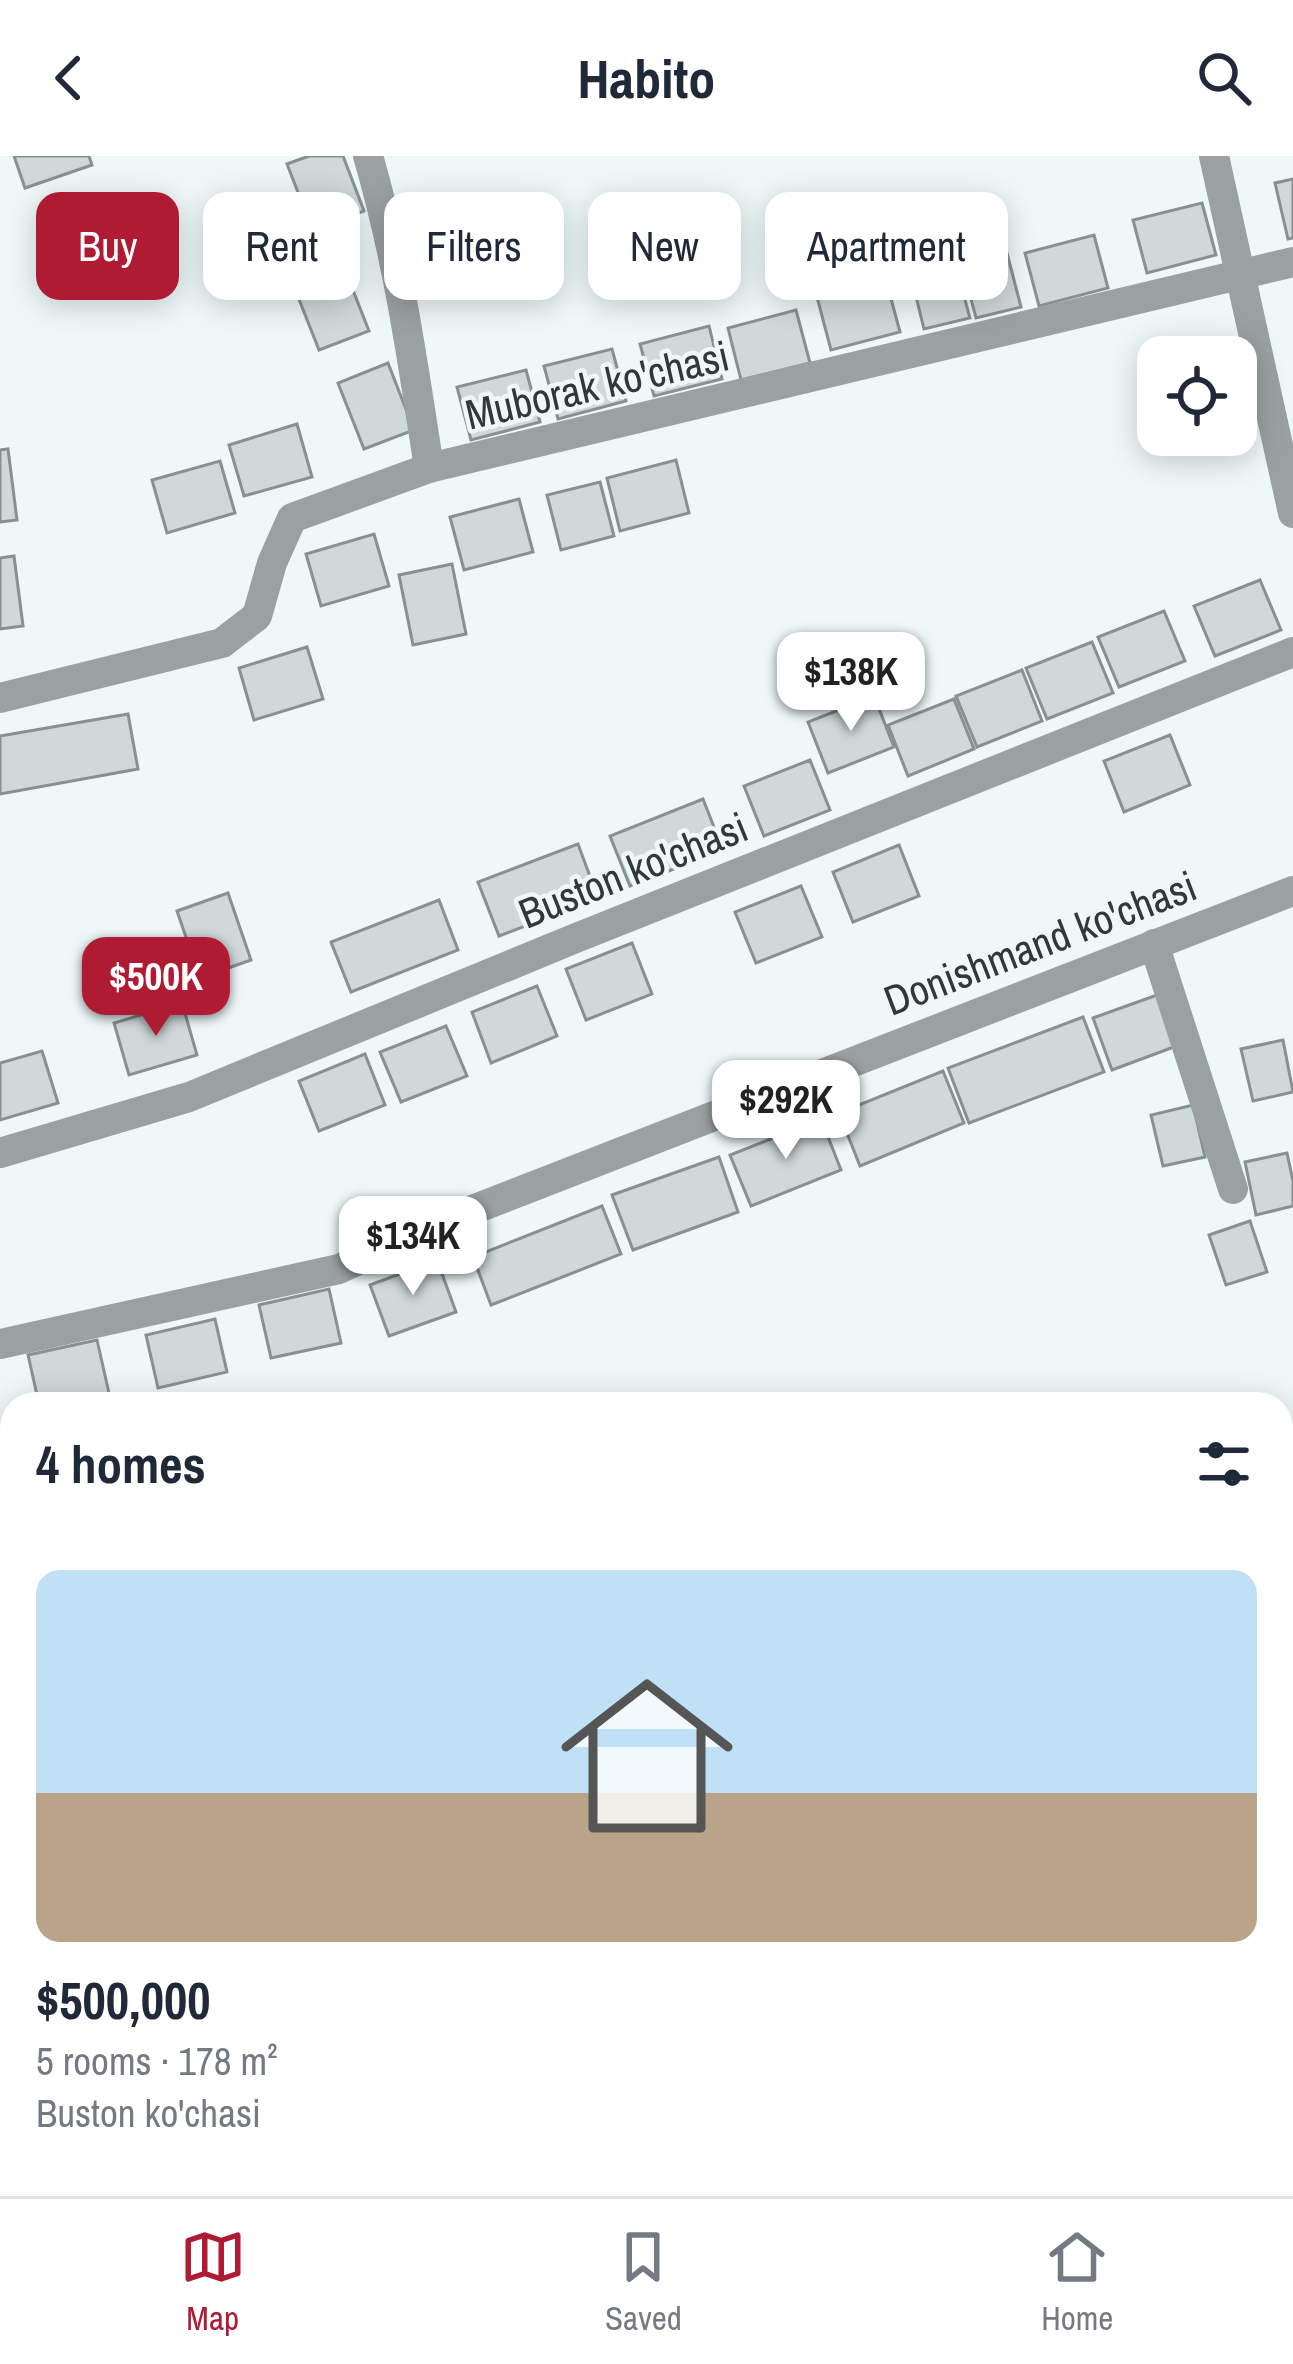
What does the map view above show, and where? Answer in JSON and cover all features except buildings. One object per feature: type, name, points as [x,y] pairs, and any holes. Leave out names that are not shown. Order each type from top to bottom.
[{"type":"street","points":[[368,156],[386,218],[429,468]]},
{"type":"street","points":[[1214,156],[1293,513]]},
{"type":"street","name":"Muborak ko'chasi","points":[[0,698],[222,643],[257,616],[272,563],[292,518],[429,468],[1293,262]]},
{"type":"street","name":"Buston ko'chasi","points":[[0,1154],[188,1097],[1293,652]]},
{"type":"street","name":"Donishmand ko'chasi","points":[[0,1344],[339,1269],[431,1226],[1293,890]]},
{"type":"street","points":[[1154,944],[1233,1189]]}]
